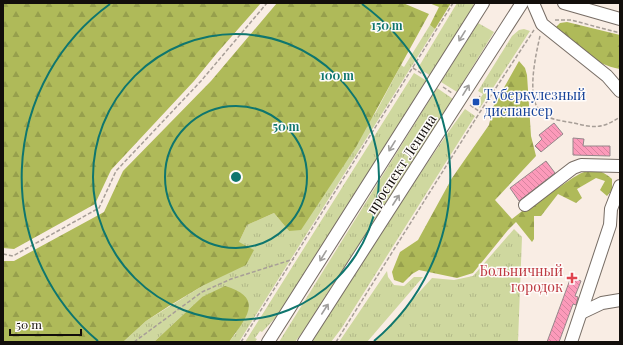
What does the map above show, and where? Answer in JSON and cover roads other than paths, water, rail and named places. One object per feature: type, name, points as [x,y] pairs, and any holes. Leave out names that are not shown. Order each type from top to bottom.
[{"type":"street","name":"проспект Ленина","points":[[268,342],[483,3]]},
{"type":"street","name":"проспект Ленина","points":[[304,342],[522,3]]},
{"type":"street","points":[[533,3],[542,24],[607,76],[620,91]]},
{"type":"street","points":[[564,3],[620,19]]},
{"type":"street","points":[[525,205],[573,168],[580,166],[620,166]]},
{"type":"street","points":[[571,342],[610,225],[611,210],[620,186]]},
{"type":"street","points":[[581,313],[602,302],[620,300]]},
{"type":"place","name":"Туберкулезный диспансер","points":[[476,102]]},
{"type":"place","name":"Больничный городок","points":[[572,278]]}]
